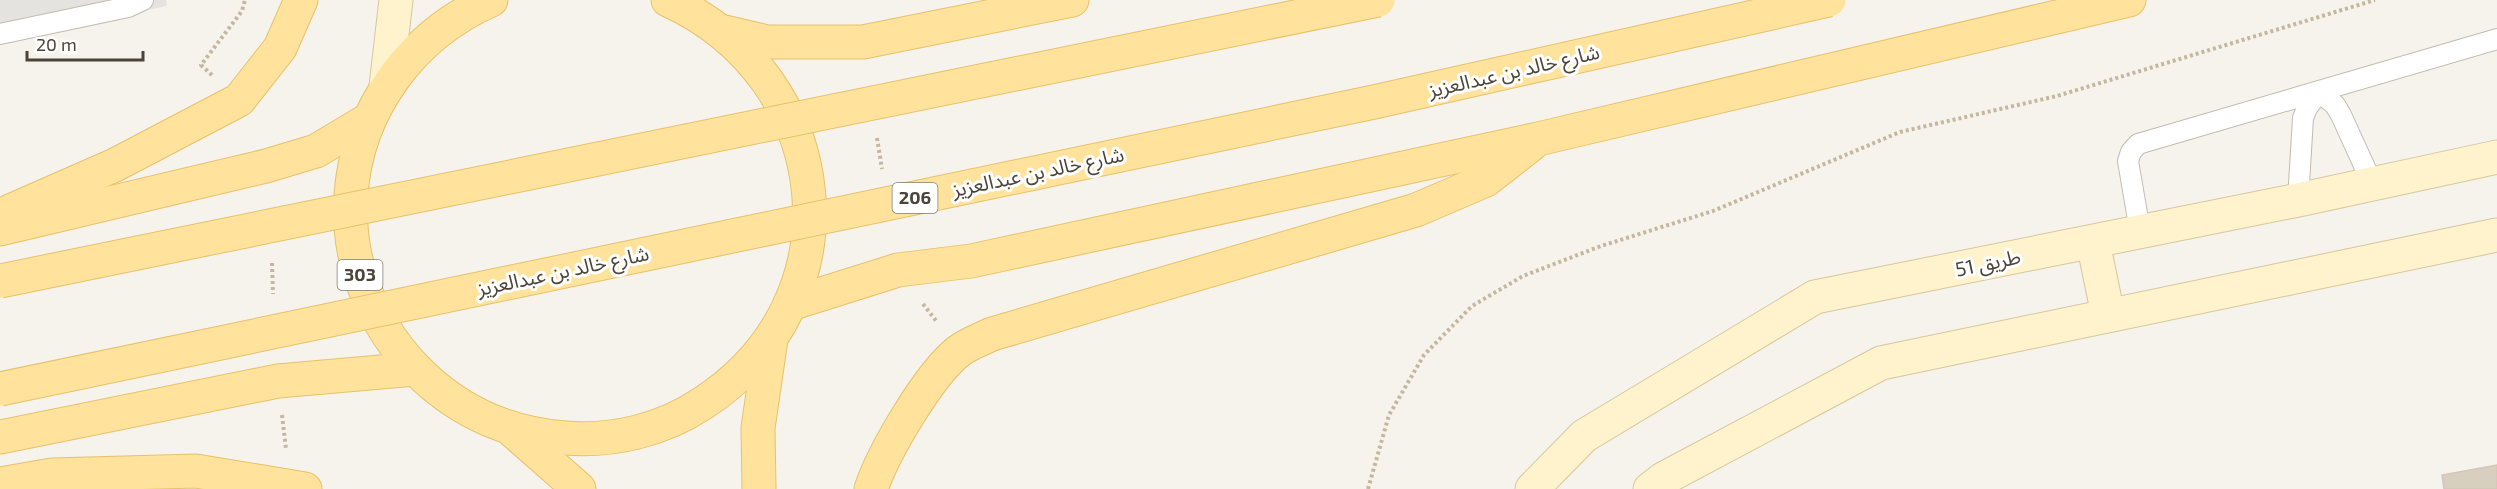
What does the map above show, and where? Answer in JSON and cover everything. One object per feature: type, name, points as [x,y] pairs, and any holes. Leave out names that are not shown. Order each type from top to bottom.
[{"type":"main road","points":[[0,216],[115,165],[239,99],[280,48],[301,0]]},
{"type":"main road","name":"303","points":[[491,0],[470,9],[438,30],[410,56],[386,87],[368,120],[357,157],[351,194],[351,232],[356,261],[376,314],[390,339],[415,369],[443,395],[475,414],[510,428],[546,437],[583,440],[620,436],[656,427],[690,412],[721,392],[749,367],[772,337],[790,304],[802,269],[809,232],[809,194],[804,157],[791,121],[774,88],[751,58],[723,32],[691,10],[668,0]]},
{"type":"main road","points":[[723,32],[766,42],[863,42],[1072,0]]},
{"type":"main road","points":[[0,281],[1378,0]]},
{"type":"main road","name":"شارع خالد بن عبدالعزيز","points":[[0,389],[1362,105],[1828,0]]},
{"type":"main road","points":[[790,304],[898,270],[971,261],[1538,140],[2129,0]]},
{"type":"main road","points":[[0,229],[266,166],[316,151],[368,120]]},
{"type":"main road","points":[[871,489],[877,471],[901,428],[928,386],[958,351],[992,334],[1416,210],[1486,180],[1538,140]]},
{"type":"main road","name":"303","points":[[759,489],[758,428],[772,337]]},
{"type":"main road","points":[[0,437],[278,381],[415,369]]},
{"type":"main road","name":"303","points":[[510,428],[579,489]]},
{"type":"main road","points":[[0,484],[52,475],[196,471],[305,489]]},
{"type":"street","points":[[386,87],[396,0]]},
{"type":"street","name":"طريق 51","points":[[1532,489],[1584,436],[1815,297],[2298,200],[2497,157]]},
{"type":"street","points":[[1650,489],[1663,479],[1881,363],[2497,235]]},
{"type":"street","points":[[2093,242],[2108,315]]},
{"type":"lane","points":[[0,34],[128,7],[143,0]]},
{"type":"lane","points":[[2139,231],[2128,161],[2131,152],[2138,144],[2497,39]]},
{"type":"lane","points":[[2319,92],[2341,115],[2372,183]]},
{"type":"lane","points":[[2298,200],[2303,118],[2307,108],[2319,92]]},
{"type":"path","points":[[239,99],[201,65],[242,11],[245,0]]},
{"type":"path","points":[[1368,489],[1389,415],[1424,355],[1472,306],[1522,276],[1601,246],[1713,210],[1900,132],[2057,96],[2375,0]]},
{"type":"shaded area","points":[[0,0],[166,0],[167,6],[0,40]]},
{"type":"building","points":[[2497,465],[2497,489],[2444,489],[2442,475]]}]
